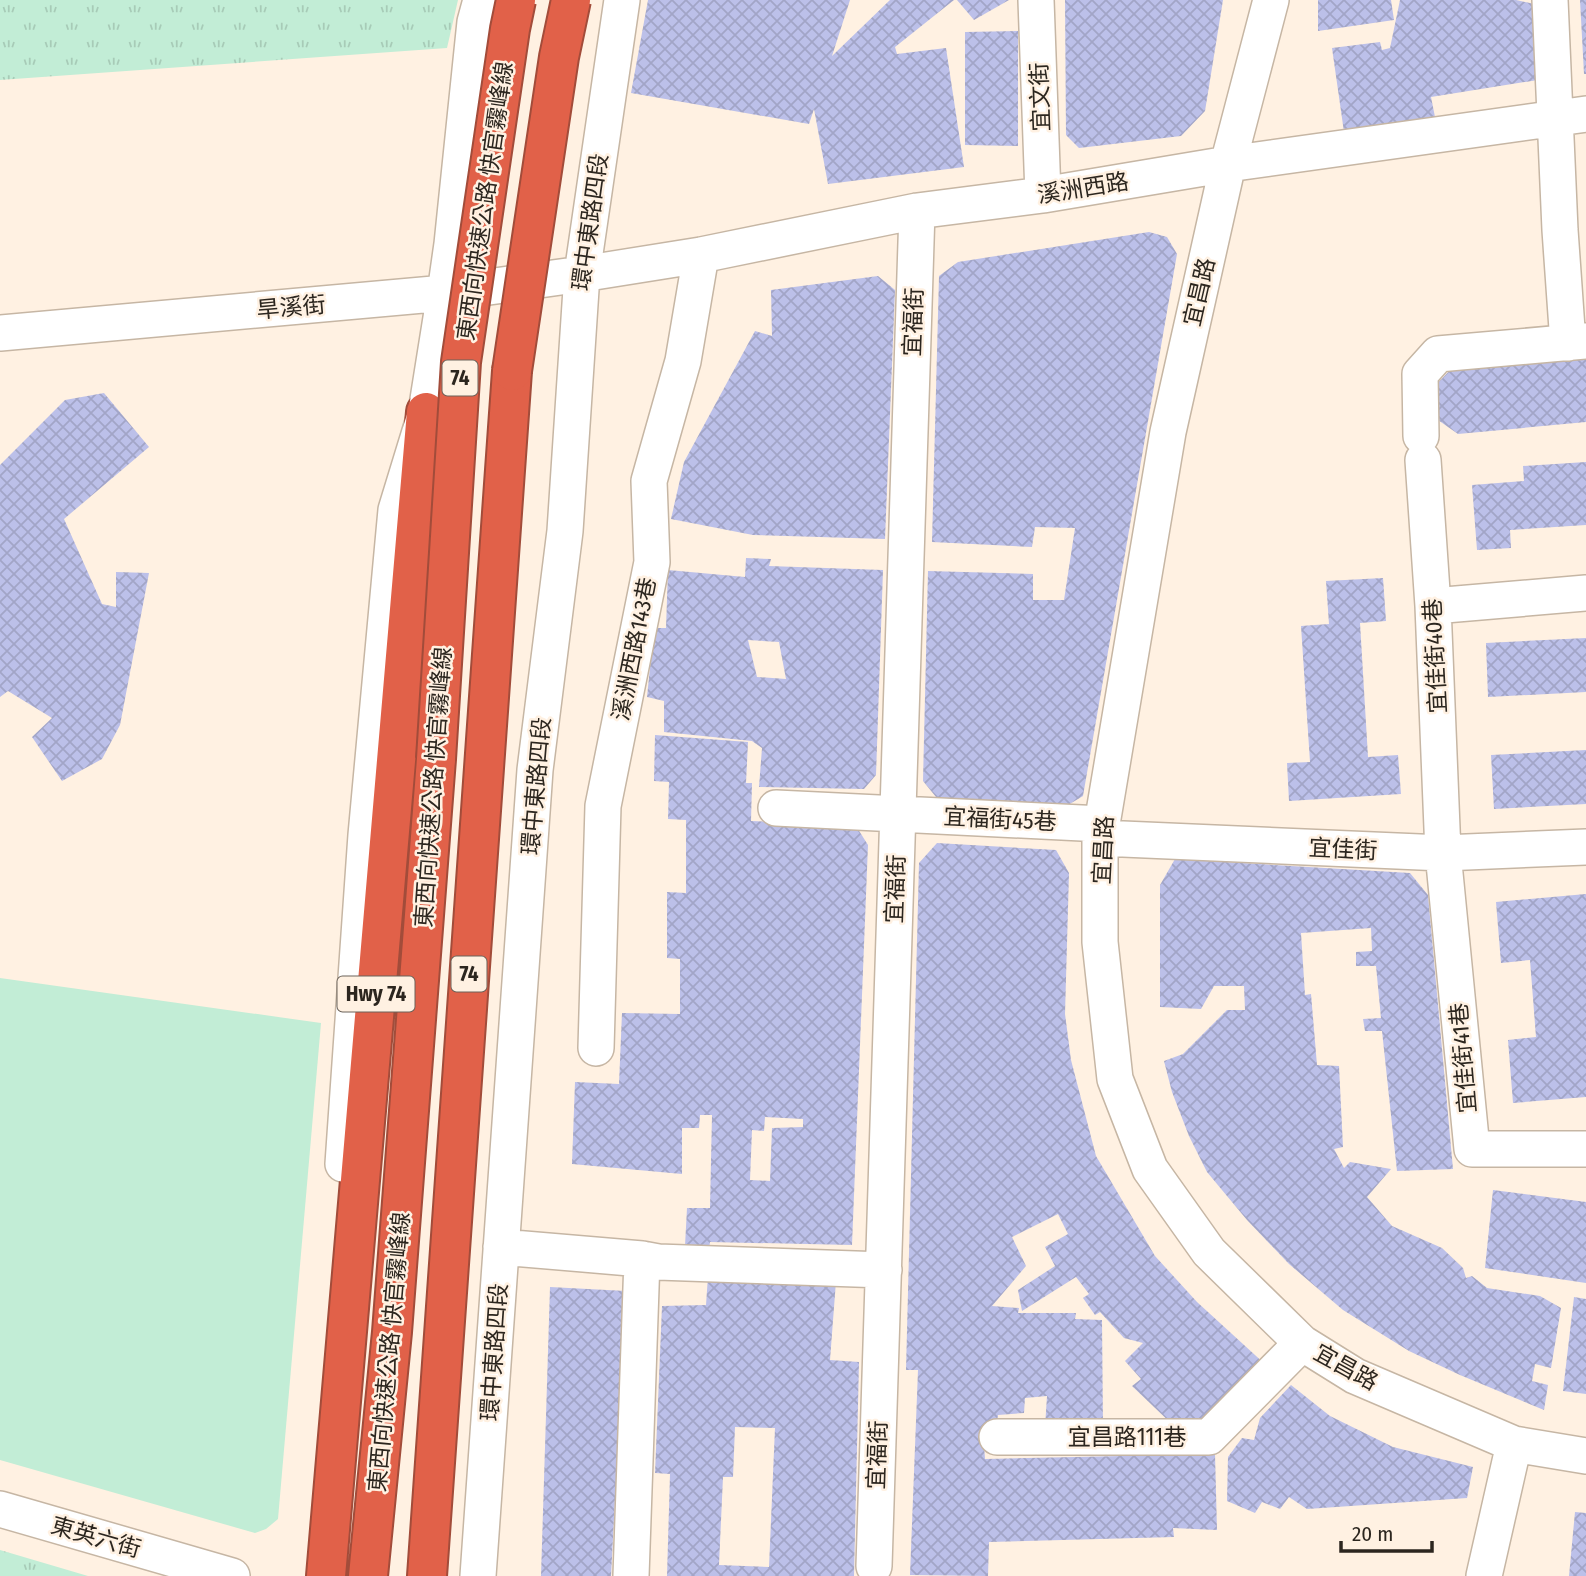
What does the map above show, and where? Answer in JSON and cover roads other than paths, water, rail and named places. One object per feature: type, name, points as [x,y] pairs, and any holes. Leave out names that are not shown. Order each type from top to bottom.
[{"type":"highway","name":"東西向快速公路 快官霧峰線","points":[[368,1576],[392,1332],[424,923],[461,362],[516,0]]},
{"type":"highway","name":"74","points":[[427,1576],[512,371],[559,57],[571,0]]},
{"type":"highway","name":"Hwy 74","points":[[326,1576],[426,412]]},
{"type":"street","points":[[314,1576],[366,835],[396,510],[426,412],[452,244],[475,22],[481,0]]},
{"type":"street","name":"環中東路四段","points":[[478,1576],[535,770],[565,531],[582,274],[622,0]]},
{"type":"street","name":"宜文街","points":[[1036,0],[1043,195]]},
{"type":"street","name":"宜昌路","points":[[1271,0],[1228,164],[1168,432],[1101,831],[1100,942],[1115,1079],[1150,1169],[1209,1252],[1302,1343],[1355,1376],[1514,1444],[1586,1456]]},
{"type":"street","points":[[1550,0],[1571,117],[1577,342]]},
{"type":"street","name":"溪洲西路","points":[[582,274],[701,255],[917,211],[1043,195],[1228,164],[1571,117]]},
{"type":"street","name":"宜福街","points":[[874,1566],[917,211]]},
{"type":"street","name":"溪洲西路143巷","points":[[596,1048],[603,806],[652,562],[649,481],[683,362],[701,255]]},
{"type":"street","name":"旱溪街","points":[[0,333],[445,293],[582,274]]},
{"type":"street","name":"宜佳街40巷","points":[[1443,853],[1420,374],[1438,354],[1577,342]]},
{"type":"street","points":[[358,1576],[436,531],[426,412]]},
{"type":"street","points":[[1433,606],[1586,593]]},
{"type":"street","name":"宜福街45巷","points":[[776,808],[897,814],[1101,831]]},
{"type":"street","name":"宜佳街","points":[[1101,831],[1443,853],[1586,847]]},
{"type":"street","name":"宜佳街41巷","points":[[1443,853],[1472,1149],[1586,1149]]},
{"type":"street","points":[[501,1247],[658,1262],[884,1270]]},
{"type":"street","points":[[631,1576],[642,1259]]},
{"type":"street","name":"宜昌路111巷","points":[[997,1437],[1209,1437],[1302,1343]]},
{"type":"street","points":[[1484,1576],[1514,1444]]},
{"type":"street","name":"東英六街","points":[[0,1509],[232,1576]]}]
